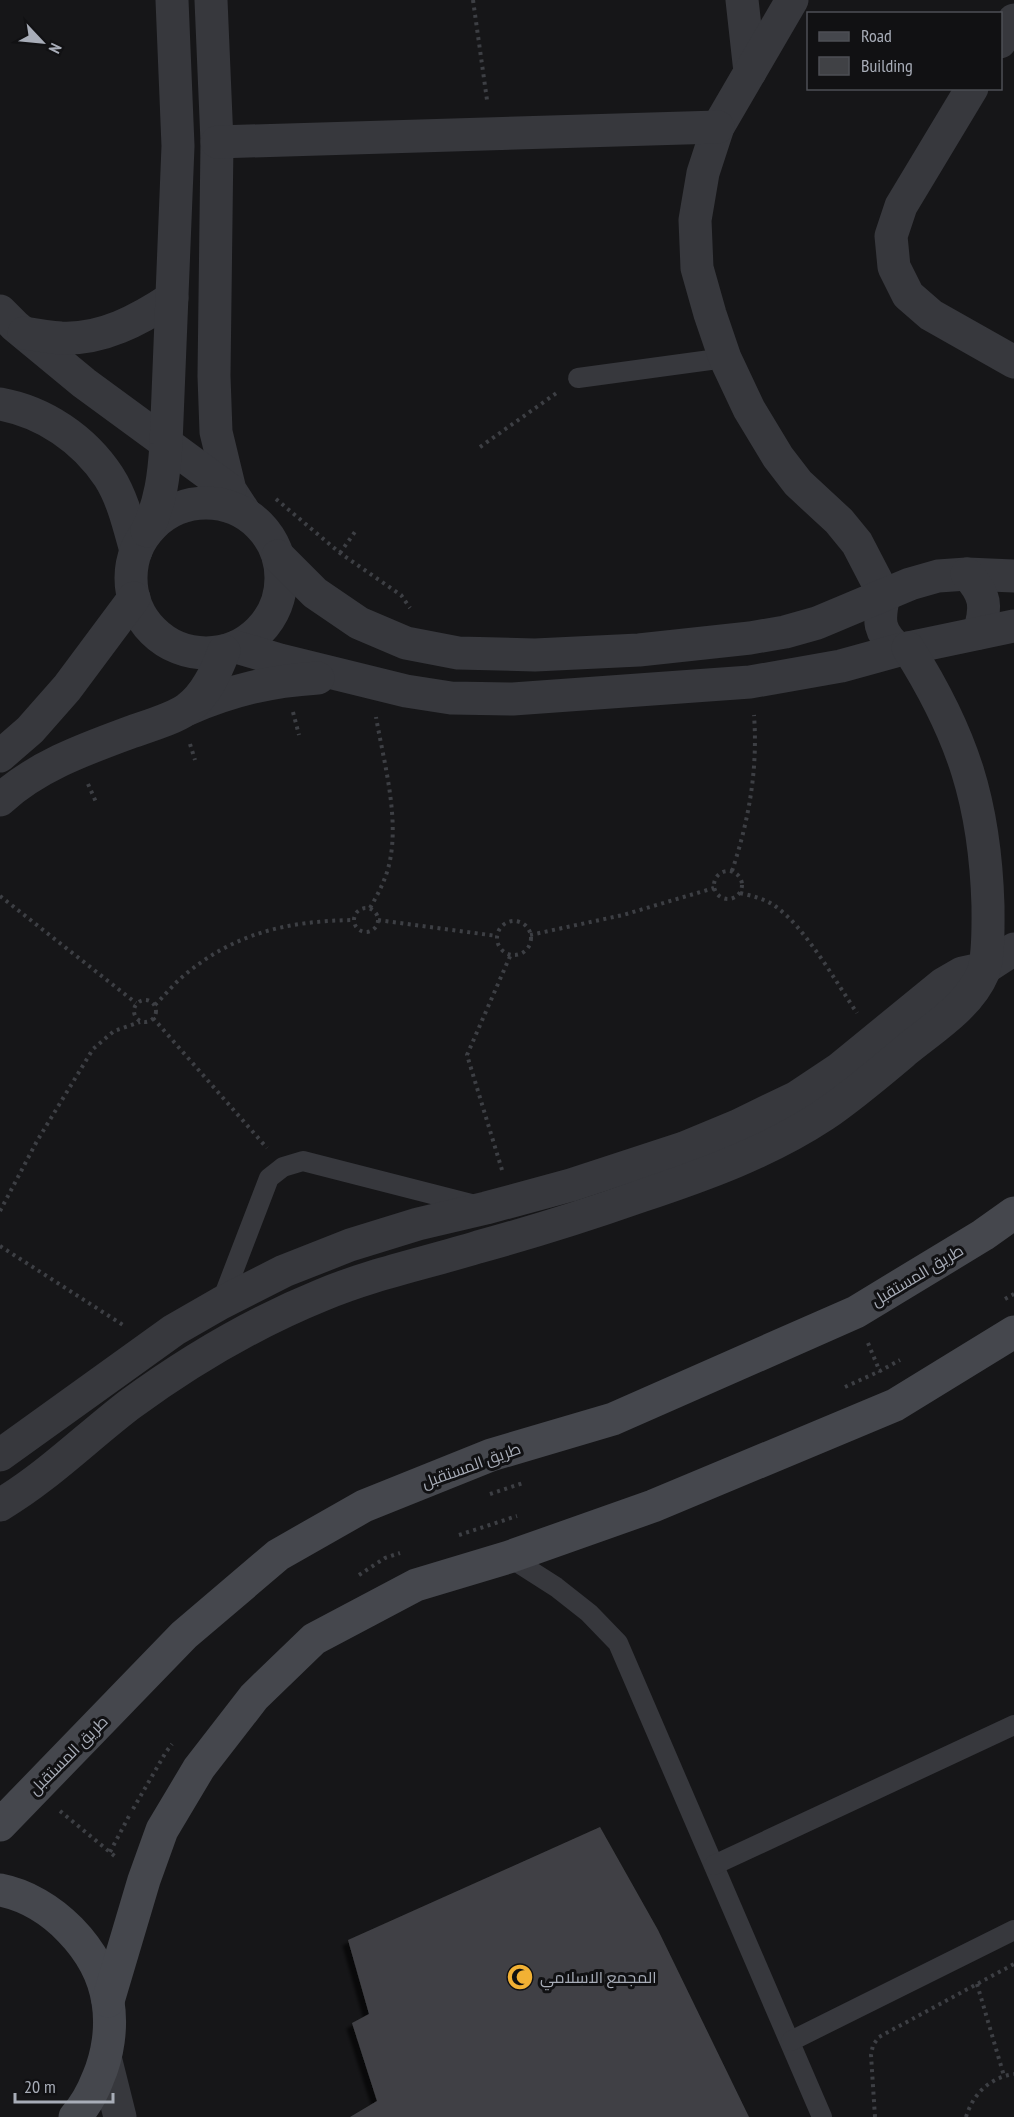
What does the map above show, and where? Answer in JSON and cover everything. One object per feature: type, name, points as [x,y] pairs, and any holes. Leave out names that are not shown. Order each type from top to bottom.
[{"type":"main road","name":"طريق المستقبل","points":[[0,1825],[184,1635],[278,1555],[364,1506],[491,1455],[613,1419],[856,1312],[983,1235],[1014,1213]]},
{"type":"main road","points":[[108,2001],[144,1880],[162,1830],[199,1768],[254,1697],[314,1639],[416,1585],[509,1557],[653,1506],[895,1405],[1014,1332]]},
{"type":"main road","points":[[0,1890],[12,1892],[40,1905],[64,1923],[84,1945],[99,1972],[108,2001],[109,2031],[105,2061],[94,2089],[75,2117]]},
{"type":"street","points":[[172,0],[178,146],[166,444],[162,488],[157,510],[142,541],[131,574],[134,598],[147,624],[168,643],[195,653],[230,649],[406,691],[451,698],[513,699],[750,682],[830,668],[904,649],[1014,626]]},
{"type":"street","points":[[211,0],[217,142],[214,376],[216,432],[237,501]]},
{"type":"street","points":[[742,0],[750,72]]},
{"type":"street","points":[[0,1455],[153,1345],[221,1303],[284,1272],[350,1245],[417,1224],[571,1185],[688,1163],[775,1143],[824,1115],[973,992],[985,968],[988,919],[987,871],[981,824],[970,777],[954,732],[934,689],[904,649],[888,640],[881,627],[880,612],[884,595],[857,543],[839,521],[798,483],[778,457],[749,409],[725,358],[698,268],[695,220],[703,173],[718,128],[792,0]]},
{"type":"street","points":[[1002,39],[1014,20]]},
{"type":"street","points":[[971,90],[901,206],[891,236],[894,267],[908,294],[932,315],[1014,362]]},
{"type":"street","points":[[217,142],[718,128]]},
{"type":"street","points":[[24,333],[63,338],[102,333],[139,320],[172,297]]},
{"type":"street","points":[[0,311],[84,383],[237,501],[266,531],[278,556],[281,583],[274,609],[259,632],[230,649],[203,693],[187,709]]},
{"type":"street","points":[[0,404],[19,407],[54,423],[84,447],[109,477],[125,513],[142,541]]},
{"type":"street","points":[[142,541],[168,513],[193,504],[220,504],[237,501]]},
{"type":"street","points":[[278,556],[315,593],[359,623],[406,643],[458,653],[535,656],[639,650],[750,638],[817,623],[910,584],[938,576],[967,574],[1014,576]]},
{"type":"street","points":[[967,574],[977,586],[984,600],[984,616],[979,633]]},
{"type":"street","points":[[0,756],[30,730],[67,688],[134,598]]},
{"type":"street","points":[[0,800],[40,771],[75,753],[151,725],[218,696],[250,686],[284,680],[322,677],[365,681]]},
{"type":"street","points":[[0,1504],[22,1492],[128,1407],[190,1362],[255,1325],[324,1294],[395,1270],[580,1217],[688,1163],[737,1126],[797,1097],[839,1069],[943,984],[962,974],[985,968],[1014,950]]},
{"type":"street","points":[[105,2061],[120,2117]]},
{"type":"lane","points":[[578,378],[725,358]]},
{"type":"lane","points":[[221,1303],[269,1178],[283,1167],[303,1161],[498,1205]]},
{"type":"lane","points":[[509,1557],[581,1606],[618,1643],[822,2117]]},
{"type":"lane","points":[[714,1865],[1014,1725]]},
{"type":"lane","points":[[790,2041],[1014,1930]]},
{"type":"path","points":[[473,0],[491,134]]},
{"type":"path","points":[[480,447],[578,378]]},
{"type":"path","points":[[237,501],[260,491],[271,495],[340,553],[401,595],[411,609],[413,623],[406,643]]},
{"type":"path","points":[[340,553],[357,529]]},
{"type":"path","points":[[365,681],[393,821],[393,844],[389,867],[370,908]]},
{"type":"path","points":[[732,871],[743,839],[754,773],[756,740],[750,682]]},
{"type":"path","points":[[732,871],[738,874],[743,886],[735,897],[722,898],[714,888],[714,880],[718,874],[732,871]]},
{"type":"path","points":[[530,935],[623,915],[714,888]]},
{"type":"path","points":[[740,893],[766,901],[788,916],[800,929],[875,1039]]},
{"type":"path","points":[[0,896],[136,1003]]},
{"type":"path","points":[[363,908],[370,908],[376,913],[378,920],[369,932],[362,931],[355,927],[356,912],[363,908]]},
{"type":"path","points":[[155,1005],[188,973],[211,956],[244,939],[279,927],[316,921],[354,920]]},
{"type":"path","points":[[378,920],[497,936]]},
{"type":"path","points":[[516,921],[525,924],[530,935],[531,940],[527,948],[519,954],[503,951],[498,944],[497,936],[500,928],[507,922],[516,921]]},
{"type":"path","points":[[498,1205],[467,1055],[511,954]]},
{"type":"path","points":[[0,1212],[37,1141],[93,1049],[114,1031],[140,1022],[147,1022],[153,1018],[156,1012],[155,1005],[149,1000],[142,999],[136,1003],[133,1010],[140,1022]]},
{"type":"path","points":[[153,1018],[283,1167]]},
{"type":"path","points":[[0,1246],[153,1345]]},
{"type":"path","points":[[856,1312],[895,1405]]},
{"type":"path","points":[[479,1497],[534,1479]]},
{"type":"path","points":[[34,1790],[144,1880]]},
{"type":"path","points":[[967,1952],[1004,2076]]},
{"type":"path","points":[[875,2117],[871,2055],[873,2045],[879,2037],[1014,1964]]},
{"type":"path","points":[[966,2117],[971,2103],[980,2090],[991,2082],[1014,2074]]},
{"type":"building","name":"المجمع الاسلامي","points":[[600,1827],[658,1930],[749,2117],[350,2117],[377,2101],[352,2023],[369,2014],[348,1940]]},
{"type":"place","name":"المجمع الاسلامي","points":[[520,1977]]}]
